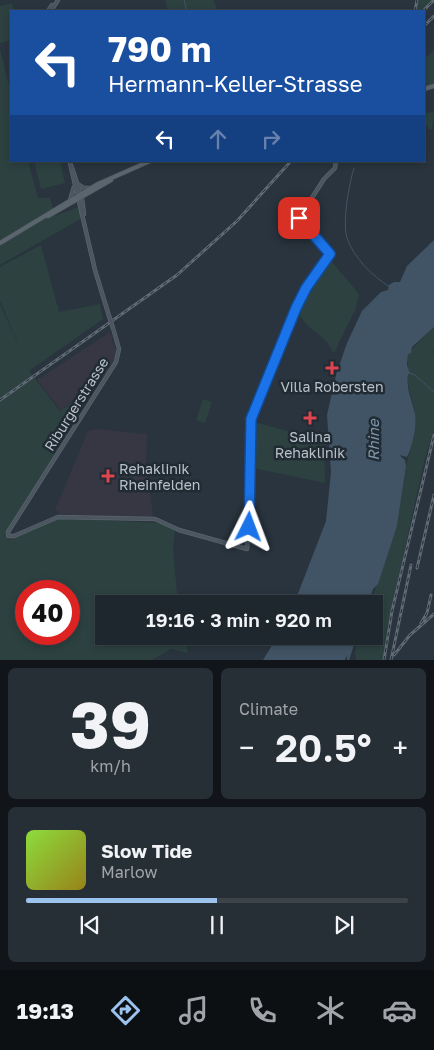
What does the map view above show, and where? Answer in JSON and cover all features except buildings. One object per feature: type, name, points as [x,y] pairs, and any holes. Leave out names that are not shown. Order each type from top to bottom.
[{"type":"main road","points":[[44,218],[68,202],[80,197],[93,187],[148,162]]},
{"type":"main road","points":[[0,243],[115,177]]},
{"type":"street","name":"Riburgerstrasse","points":[[70,162],[78,183],[95,270],[118,349],[116,362],[7,534],[14,536],[58,517],[155,519],[179,530],[247,549],[250,504],[251,419],[296,308],[306,288],[329,255],[299,218],[336,164]]},
{"type":"street","name":"Riburgerstrasse","points":[[70,162],[74,187],[80,197]]},
{"type":"street","points":[[78,183],[84,188],[93,187]]},
{"type":"street","points":[[68,202],[74,187]]},
{"type":"shaded area","points":[[110,332],[117,354],[106,374],[96,384],[76,394],[77,397],[61,410],[37,380]]},
{"type":"shaded area","name":"Rehaklinik Rheinfelden","points":[[96,429],[147,434],[146,464],[153,515],[151,517],[101,518],[61,514],[55,510],[88,431]]},
{"type":"green space","points":[[165,0],[213,0],[218,10],[168,10]]},
{"type":"green space","points":[[417,0],[433,0],[423,10],[416,10]]},
{"type":"green space","points":[[12,3],[14,10],[10,10],[10,40],[0,43],[0,6]]},
{"type":"green space","points":[[0,49],[10,90],[10,162],[28,162],[38,198],[50,198],[55,216],[79,207],[82,218],[0,265]]},
{"type":"green space","points":[[434,50],[434,84],[425,87],[425,58]]},
{"type":"green space","points":[[434,112],[432,129],[429,129],[425,123],[425,113]]},
{"type":"green space","points":[[34,162],[60,162],[65,183],[41,189]]},
{"type":"green space","points":[[41,245],[59,312],[100,304],[103,319],[29,371],[60,411],[76,399],[81,412],[4,536],[9,540],[61,518],[160,523],[175,531],[173,549],[177,595],[95,595],[95,645],[187,645],[188,653],[171,649],[152,660],[0,660],[0,304],[21,351],[0,301],[0,267]]},
{"type":"green space","points":[[328,261],[333,263],[359,294],[356,308],[334,353],[326,341],[307,325],[297,312],[318,270]]},
{"type":"green space","points":[[434,327],[434,349],[431,355],[434,351],[434,430],[425,458],[387,628],[383,660],[356,660],[357,645],[383,645],[383,595],[373,595],[397,527],[406,466],[414,436],[415,412],[408,384],[408,353]]},
{"type":"green space","points":[[203,399],[212,402],[205,423],[196,420]]},
{"type":"green space","points":[[254,422],[324,441],[325,483],[253,468],[252,424]]},
{"type":"water","name":"Rhine","points":[[434,240],[434,327],[412,347],[411,353],[408,354],[407,365],[410,374],[408,374],[408,383],[415,415],[415,427],[407,457],[399,455],[405,460],[406,466],[397,526],[378,584],[373,589],[371,595],[297,595],[326,521],[331,472],[327,415],[336,375],[347,343],[362,311],[381,292],[388,290],[389,285],[394,282],[400,282],[407,266]]},
{"type":"water","points":[[272,645],[354,645],[349,660],[347,660],[347,655],[345,660],[263,660]]},
{"type":"waterway","points":[[184,0],[187,10]]},
{"type":"waterway","points":[[354,168],[348,193],[345,223],[347,238],[354,253],[364,266],[390,287]]},
{"type":"waterway","points":[[409,373],[415,375],[434,392]]},
{"type":"railway","points":[[415,10],[417,0]]},
{"type":"railway","points":[[424,10],[434,0]]},
{"type":"railway","points":[[425,25],[434,16]]},
{"type":"railway","points":[[0,400],[177,275],[237,221],[290,162]]},
{"type":"railway","points":[[384,660],[392,611],[434,435]]},
{"type":"railway","points":[[417,568],[434,495]]},
{"type":"railway","points":[[391,660],[411,565]]},
{"type":"railway","points":[[421,623],[427,613],[431,595]]},
{"type":"railway","points":[[394,655],[410,635],[434,614]]},
{"type":"place","name":"Villa Robersten","points":[[332,368]]},
{"type":"place","name":"Salina Rehaklinik","points":[[310,418]]},
{"type":"place","name":"Rehaklinik Rheinfelden","points":[[108,476]]},
{"type":"route","points":[[249,527],[251,419],[296,308],[318,268],[330,254],[299,218]]}]
